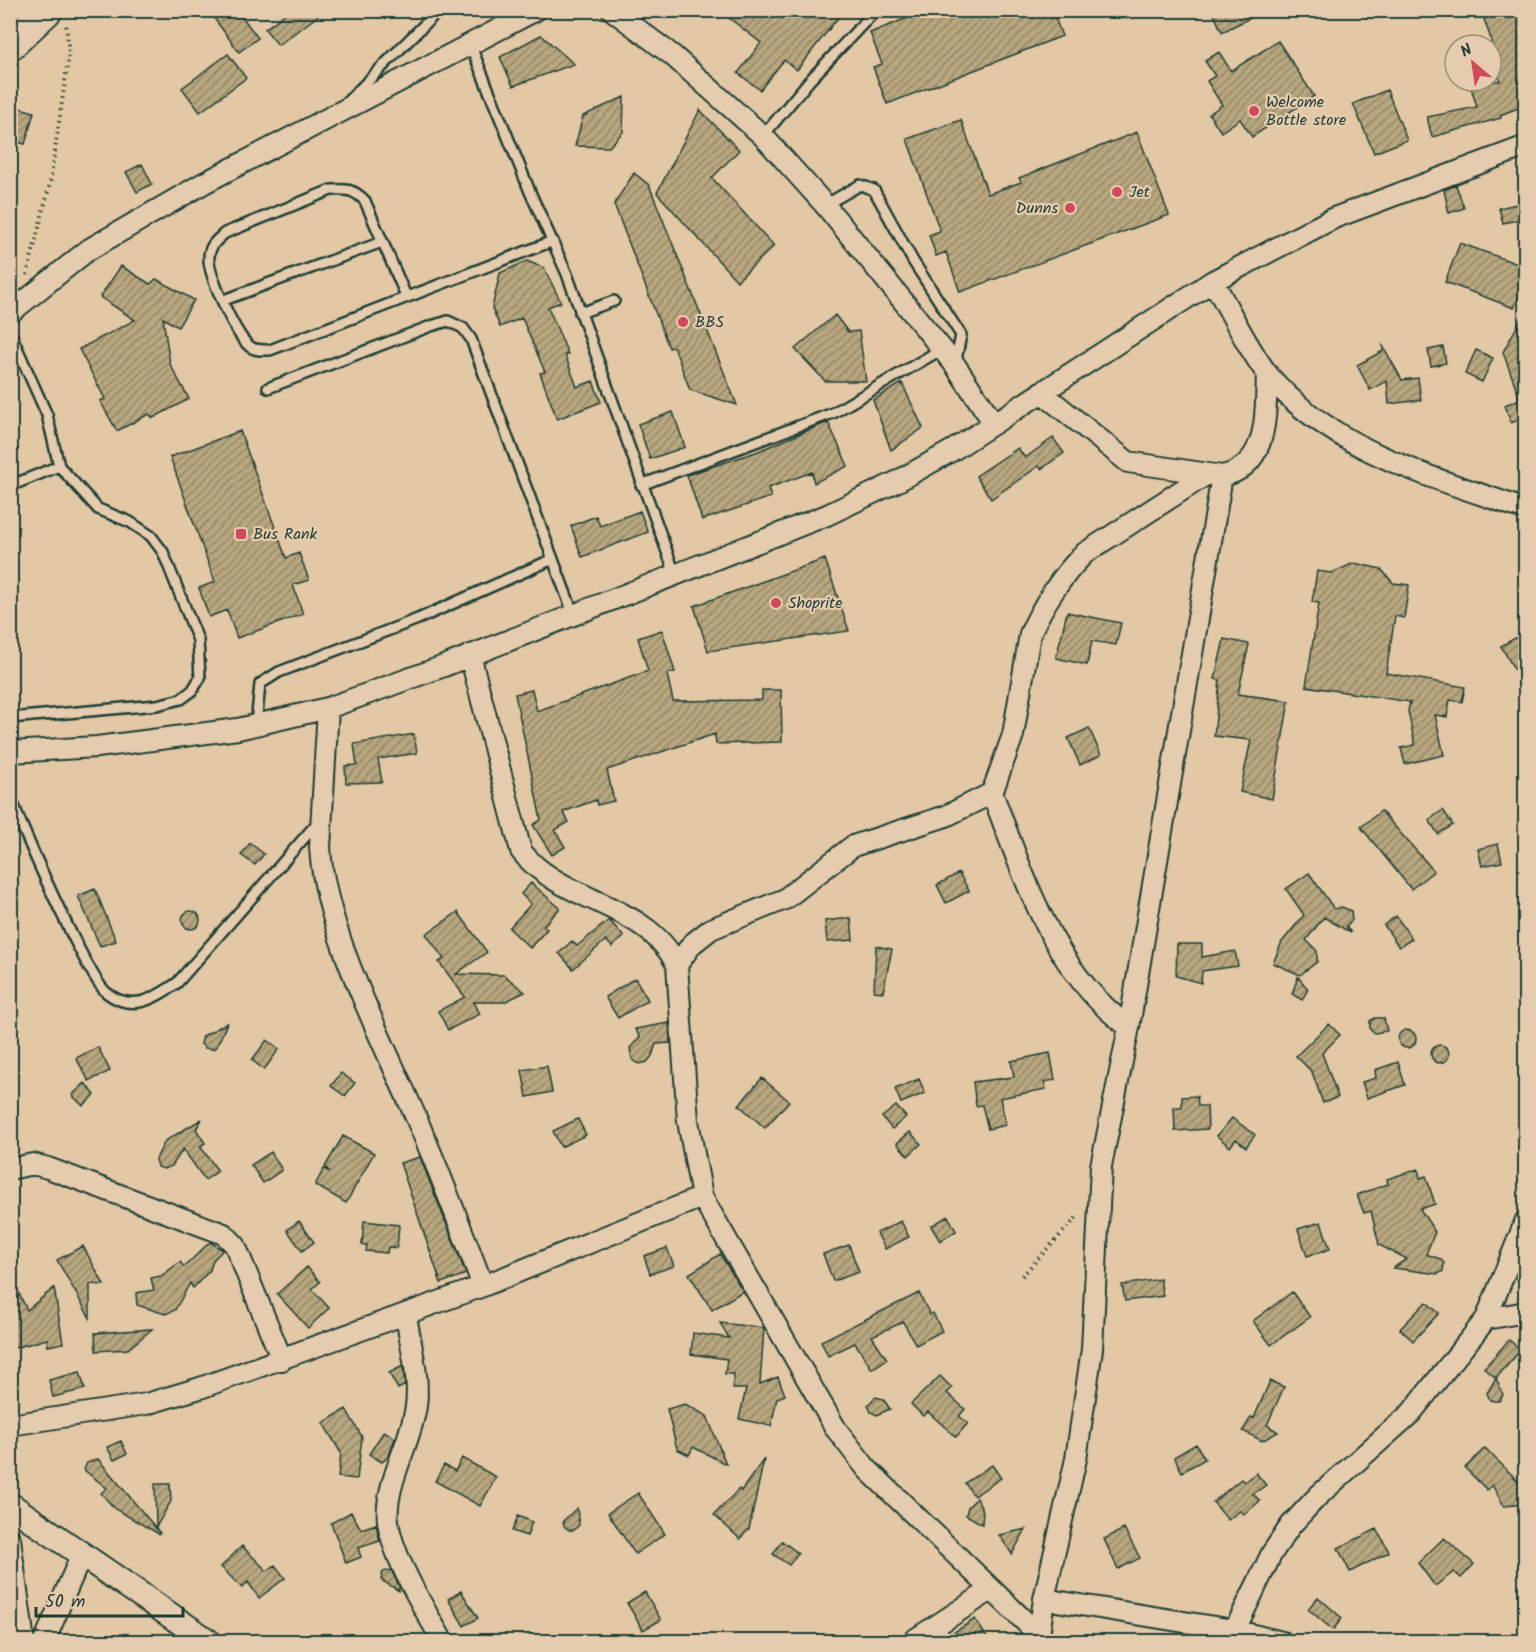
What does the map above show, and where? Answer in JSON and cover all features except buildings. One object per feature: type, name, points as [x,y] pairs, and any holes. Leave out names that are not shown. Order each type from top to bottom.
[{"type":"main road","points":[[10,45],[56,16]]},
{"type":"street","points":[[17,308],[88,250],[204,183],[536,10]]},
{"type":"street","points":[[612,10],[672,55],[763,136],[825,205],[955,365],[993,422]]},
{"type":"street","points":[[10,752],[98,747],[256,725],[328,708],[827,515],[898,481],[953,450],[1213,281],[1334,218],[1526,146]]},
{"type":"street","points":[[1213,281],[1267,374],[1302,411],[1348,441],[1415,470],[1526,510]]},
{"type":"street","points":[[1041,392],[1128,462],[1215,475],[1237,473],[1245,468],[1257,449],[1264,431],[1267,374]]},
{"type":"street","points":[[1129,1027],[1104,1010],[1083,987],[1064,957],[1025,877],[992,793],[1013,735],[1026,651],[1036,620],[1074,563],[1085,553],[1215,475]]},
{"type":"street","points":[[1040,1638],[1044,1599],[1078,1448],[1092,1349],[1101,1166],[1129,1027],[1215,475]]},
{"type":"street","points":[[470,655],[520,851],[532,865],[557,881],[616,909],[644,927],[672,954],[677,965],[687,1121],[702,1197],[836,1429],[867,1469],[1040,1638]]},
{"type":"street","points":[[328,708],[321,819],[321,866],[342,944],[434,1156],[483,1286]]},
{"type":"street","points":[[677,965],[692,944],[705,932],[785,899],[854,846],[946,816],[992,793]]},
{"type":"street","points":[[10,1169],[33,1164],[48,1168],[224,1234],[235,1245],[282,1360]]},
{"type":"street","points":[[10,1425],[146,1404],[282,1360],[483,1286],[702,1197]]},
{"type":"street","points":[[1231,1636],[1272,1552],[1291,1525],[1318,1496],[1411,1413],[1486,1319],[1526,1220]]},
{"type":"street","points":[[1486,1319],[1526,1312]]},
{"type":"street","points":[[406,1315],[417,1390],[416,1407],[390,1495],[388,1523],[422,1605],[443,1641]]},
{"type":"street","points":[[10,1505],[209,1641]]},
{"type":"street","points":[[10,1539],[24,1641]]},
{"type":"street","points":[[44,1641],[82,1554]]},
{"type":"street","points":[[911,1641],[992,1590]]},
{"type":"street","points":[[1044,1599],[1231,1636],[1282,1641]]},
{"type":"lane","points":[[337,113],[408,38],[438,10]]},
{"type":"lane","points":[[763,136],[809,81],[876,10]]},
{"type":"lane","points":[[470,44],[580,313],[675,574]]},
{"type":"lane","points":[[825,205],[860,185],[874,190],[913,261],[961,335],[955,365]]},
{"type":"lane","points":[[406,296],[365,201],[357,192],[346,189],[331,190],[225,233],[214,243],[209,255],[210,267],[237,331],[255,350],[270,350],[552,241]]},
{"type":"lane","points":[[224,300],[382,242]]},
{"type":"lane","points":[[580,313],[614,301]]},
{"type":"lane","points":[[268,388],[431,326],[448,321],[463,328],[471,339],[573,613]]},
{"type":"lane","points":[[10,332],[47,415],[59,466],[98,509],[130,522],[151,536],[163,552],[198,640],[200,678],[192,691],[182,699],[157,705],[10,718]]},
{"type":"lane","points":[[641,485],[833,413],[942,349]]},
{"type":"lane","points":[[10,486],[59,466]]},
{"type":"lane","points":[[256,725],[260,684],[279,672],[418,619],[553,559]]},
{"type":"lane","points":[[10,794],[87,966],[106,992],[127,1002],[151,1001],[177,983],[321,819]]},
{"type":"path","points":[[17,308],[52,173],[69,54],[56,16]]},
{"type":"path","points":[[1022,1276],[1077,1217],[1082,1207]]},
{"type":"place","name":"Welcome Bottle store","points":[[1254,111]]},
{"type":"place","name":"Jet","points":[[1117,192]]},
{"type":"place","name":"Dunns","points":[[1070,208]]},
{"type":"place","name":"BBS","points":[[683,322]]},
{"type":"place","name":"Bus Rank","points":[[241,534]]},
{"type":"place","name":"Shoprite","points":[[776,603]]}]
